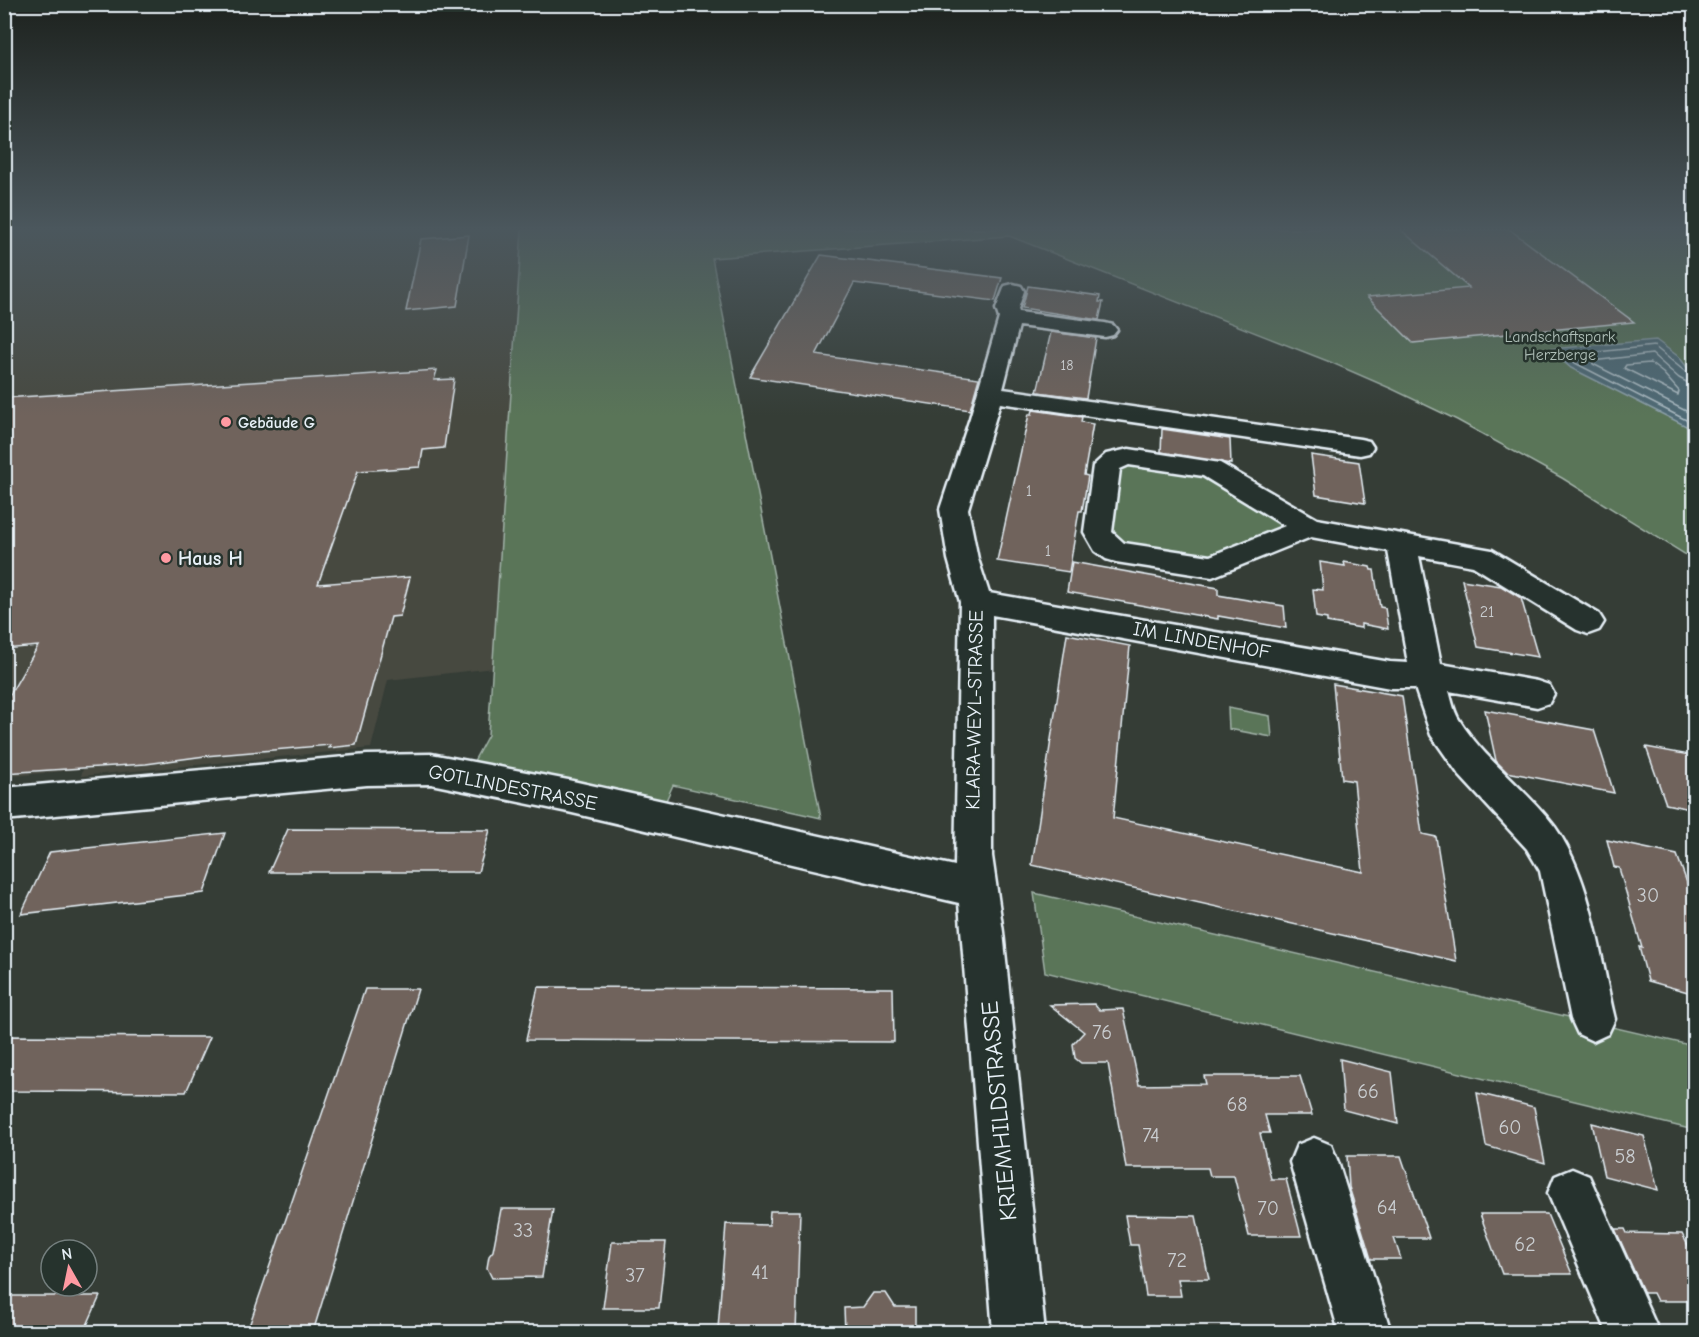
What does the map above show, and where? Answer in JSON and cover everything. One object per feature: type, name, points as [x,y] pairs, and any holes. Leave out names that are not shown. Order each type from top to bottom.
[{"type":"street","name":"KLARA-WEYL-STRASSE","points":[[978,889],[973,856],[976,602],[963,559],[954,509],[1010,318],[1007,309],[1012,291]]},
{"type":"street","points":[[1010,318],[1105,330]]},
{"type":"street","points":[[989,394],[1360,447]]},
{"type":"street","points":[[1309,527],[1212,567],[1116,552],[1104,544],[1098,532],[1107,466],[1115,460],[1129,457],[1210,469],[1309,527],[1481,557],[1563,610],[1588,622]]},
{"type":"street","points":[[1401,542],[1427,674],[1443,725],[1472,764],[1540,837],[1556,861],[1563,879],[1593,1019]]},
{"type":"street","name":"IM LINDENHOF","points":[[976,602],[1038,611],[1390,675],[1427,674],[1537,694]]},
{"type":"street","name":"GOTLINDESTRASSE","points":[[4,804],[367,770],[430,769],[568,796],[978,889]]},
{"type":"street","name":"KRIEMHILDSTRASSE","points":[[978,889],[1019,1332]]},
{"type":"street","points":[[1314,1161],[1365,1332]]},
{"type":"street","points":[[1572,1193],[1634,1332]]},
{"type":"shaded area","points":[[5,291],[518,291],[494,668],[388,680],[371,748],[81,776],[83,769],[5,777]]},
{"type":"green space","name":"Landschaftspark Herzberge","points":[[518,291],[718,291],[821,818],[673,785],[664,805],[474,761],[488,735]]},
{"type":"green space","name":"Landschaftspark Herzberge","points":[[1150,291],[1694,291],[1694,560],[1562,478],[1457,420],[1330,362]]},
{"type":"green space","points":[[1124,463],[1197,472],[1285,521],[1286,529],[1214,561],[1111,542],[1111,477]]},
{"type":"green space","points":[[1228,708],[1270,716],[1272,737],[1229,729]]},
{"type":"green space","points":[[1034,893],[1694,1046],[1694,1130],[1045,972]]},
{"type":"water","points":[[1656,340],[1679,357],[1694,376],[1694,430],[1571,368],[1549,349]]},
{"type":"building","points":[[410,291],[459,291],[457,306],[406,311]]},
{"type":"building","points":[[800,291],[850,291],[816,355],[979,378],[970,410],[750,377]]},
{"type":"building","points":[[920,291],[998,291],[995,301]]},
{"type":"building","points":[[1027,291],[1067,291],[1100,296],[1099,302],[1103,302],[1099,320],[1022,308]]},
{"type":"building","points":[[1431,291],[1593,291],[1634,322],[1413,343],[1367,297]]},
{"type":"building","points":[[1051,332],[1096,338],[1086,398],[1037,392]]},
{"type":"building","points":[[437,370],[434,380],[454,379],[444,448],[423,450],[420,467],[358,471],[318,584],[410,577],[400,616],[391,617],[356,745],[329,748],[330,745],[205,756],[146,764],[4,773],[4,705],[38,646],[4,649],[4,398]]},
{"type":"building","points":[[1033,410],[1082,417],[1081,422],[1093,424],[1084,475],[1088,476],[1082,511],[1079,511],[1069,572],[997,561],[1029,414],[1032,414]]},
{"type":"building","points":[[1162,429],[1230,439],[1231,464],[1161,452]]},
{"type":"building","points":[[1311,455],[1359,462],[1365,503],[1316,495]]},
{"type":"building","points":[[1072,562],[1218,588],[1218,595],[1284,606],[1286,628],[1218,616],[1218,619],[1067,592]]},
{"type":"building","points":[[1320,562],[1345,566],[1344,562],[1370,567],[1374,570],[1380,607],[1385,608],[1388,629],[1361,624],[1361,628],[1327,622],[1327,619],[1316,617],[1313,589],[1323,590]]},
{"type":"building","points":[[1462,580],[1501,586],[1521,598],[1538,657],[1478,647]]},
{"type":"building","points":[[1067,634],[1130,646],[1113,818],[1363,872],[1354,781],[1342,779],[1333,684],[1402,696],[1422,834],[1436,837],[1456,961],[1032,865]]},
{"type":"building","points":[[1485,710],[1594,730],[1614,793],[1507,772],[1496,761]]},
{"type":"building","points":[[1646,747],[1695,756],[1695,810],[1666,804]]},
{"type":"building","points":[[288,829],[490,830],[478,872],[269,872]]},
{"type":"building","points":[[225,833],[204,893],[21,914],[50,852]]},
{"type":"building","points":[[1607,840],[1677,855],[1695,905],[1695,994],[1648,981],[1639,947],[1642,948],[1619,868],[1614,867]]},
{"type":"building","points":[[538,987],[893,988],[894,1042],[526,1040]]},
{"type":"building","points":[[365,989],[418,989],[313,1332],[247,1332]]},
{"type":"building","points":[[1094,1004],[1099,1010],[1123,1009],[1139,1085],[1206,1084],[1204,1076],[1300,1076],[1312,1115],[1265,1115],[1270,1133],[1260,1133],[1271,1179],[1286,1179],[1301,1236],[1249,1236],[1234,1176],[1210,1176],[1208,1168],[1126,1168],[1108,1063],[1081,1063],[1075,1058],[1073,1044],[1084,1032],[1050,1005]]},
{"type":"building","points":[[4,1036],[210,1037],[186,1092],[4,1091]]},
{"type":"building","points":[[1340,1059],[1392,1072],[1398,1124],[1344,1110]]},
{"type":"building","points":[[1477,1093],[1534,1107],[1545,1163],[1486,1146]]},
{"type":"building","points":[[1592,1123],[1644,1136],[1658,1190],[1604,1176]]},
{"type":"building","points":[[1347,1156],[1401,1156],[1429,1238],[1394,1238],[1401,1259],[1371,1259],[1349,1187]]},
{"type":"building","points":[[501,1209],[553,1209],[542,1277],[492,1278],[487,1268],[489,1256],[493,1251]]},
{"type":"building","points":[[770,1211],[800,1211],[796,1332],[718,1329],[726,1224],[769,1225]]},
{"type":"building","points":[[1480,1214],[1547,1214],[1572,1274],[1502,1274]]},
{"type":"building","points":[[1125,1215],[1196,1216],[1209,1279],[1178,1279],[1181,1296],[1146,1296],[1138,1245],[1130,1245]]},
{"type":"building","points":[[1615,1229],[1625,1229],[1627,1233],[1682,1234],[1695,1259],[1695,1301],[1657,1301],[1653,1293],[1644,1293]]},
{"type":"building","points":[[612,1242],[666,1242],[659,1308],[603,1308]]},
{"type":"building","points":[[873,1293],[886,1293],[895,1307],[915,1307],[915,1332],[845,1332],[844,1308],[863,1307]]},
{"type":"building","points":[[4,1296],[99,1298],[100,1296],[84,1332],[4,1332]]},
{"type":"place","name":"Gebäude G","points":[[226,422]]},
{"type":"place","name":"Haus H","points":[[166,558]]}]
